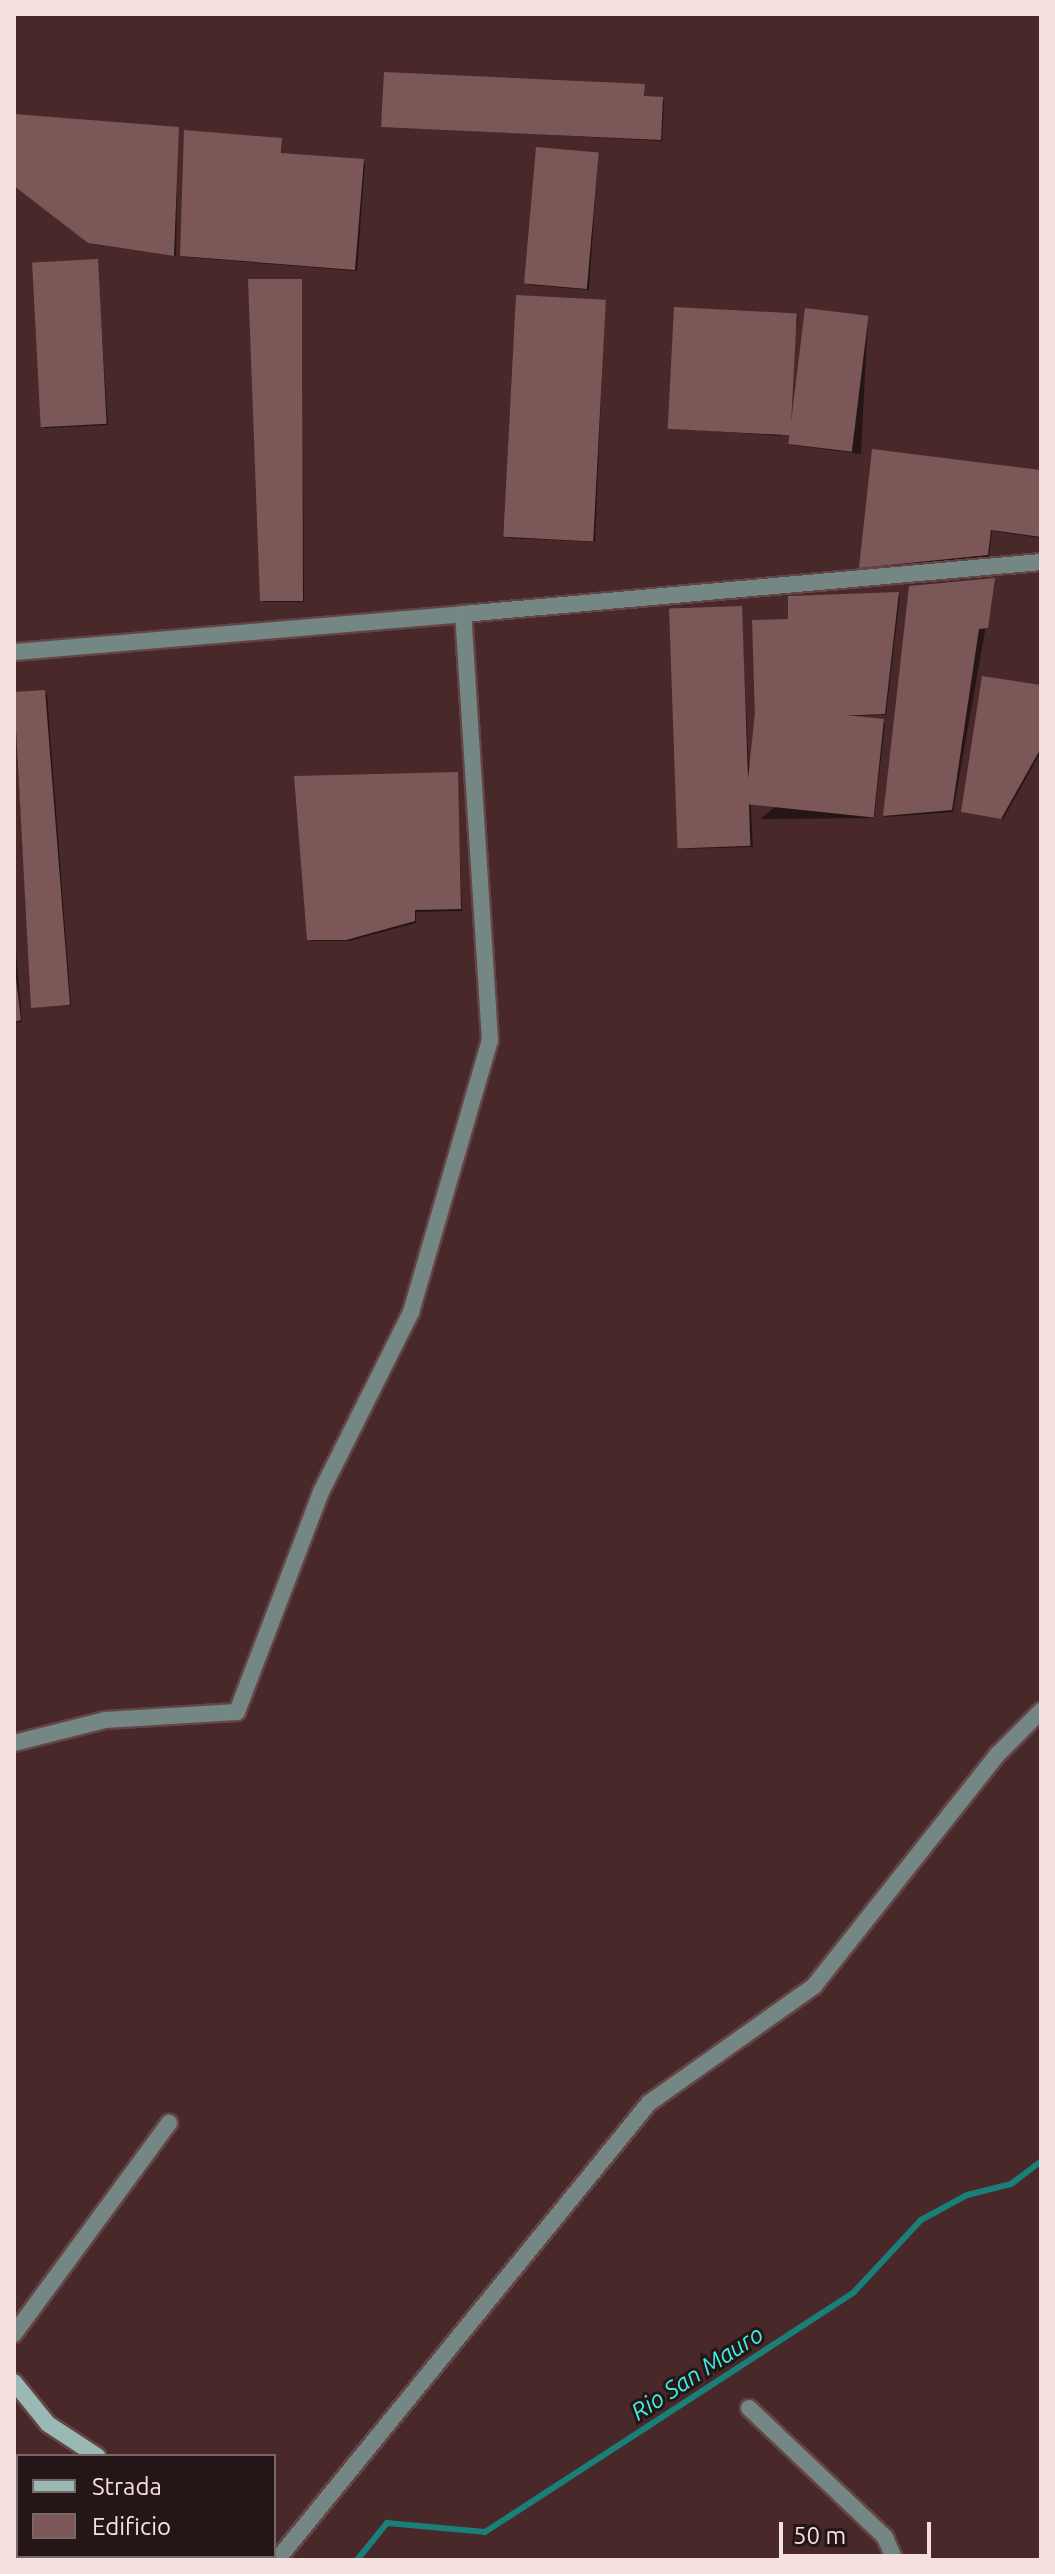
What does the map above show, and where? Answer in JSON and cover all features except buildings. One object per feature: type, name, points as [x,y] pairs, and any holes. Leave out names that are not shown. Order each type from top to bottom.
[{"type":"main road","points":[[14,2382],[48,2424],[94,2454]]},
{"type":"street","points":[[14,652],[1041,562]]},
{"type":"street","points":[[14,1743],[105,1720],[237,1712],[321,1492],[411,1312],[490,1040],[463,614]]},
{"type":"street","points":[[277,2560],[649,2103],[814,1986],[998,1754],[1041,1711]]},
{"type":"street","points":[[14,2334],[169,2123]]},
{"type":"street","points":[[749,2408],[885,2537],[895,2560]]},
{"type":"waterway","name":"Rio San Mauro","points":[[357,2560],[387,2523],[485,2532],[854,2292],[921,2220],[967,2195],[1011,2184],[1041,2161]]}]
